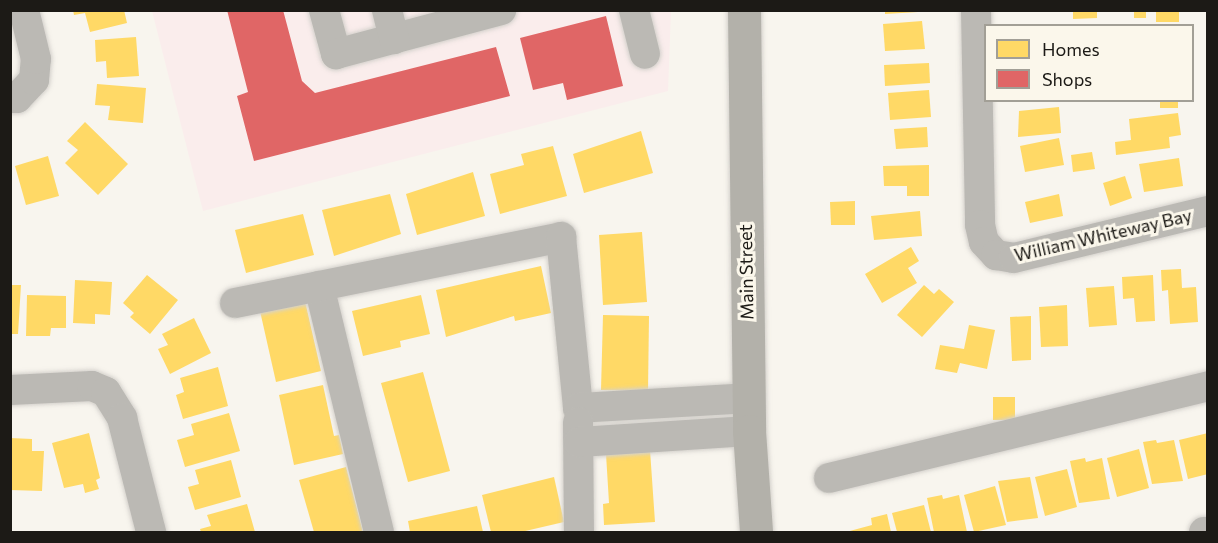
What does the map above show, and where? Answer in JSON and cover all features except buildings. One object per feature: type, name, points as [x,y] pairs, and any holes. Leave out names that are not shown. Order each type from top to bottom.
[{"type":"main road","name":"Main Street","points":[[744,10],[749,431],[756,532]]},
{"type":"street","points":[[10,98],[17,98],[34,80],[36,59],[24,10]]},
{"type":"street","points":[[324,10],[336,54],[391,25],[501,10]]},
{"type":"street","points":[[634,10],[645,54]]},
{"type":"street","name":"William Whiteway Bay","points":[[976,10],[980,225],[984,242],[996,255],[1014,258],[1208,211]]},
{"type":"street","points":[[235,303],[561,237],[578,408],[579,532]]},
{"type":"street","points":[[319,286],[379,532]]},
{"type":"street","points":[[10,390],[92,386],[106,392],[122,417],[151,532]]},
{"type":"street","points":[[829,478],[1208,386]]},
{"type":"street","points":[[578,408],[749,398]]},
{"type":"street","points":[[579,442],[749,431]]},
{"type":"shaded area","points":[[152,11],[671,11],[668,91],[203,211]]}]
